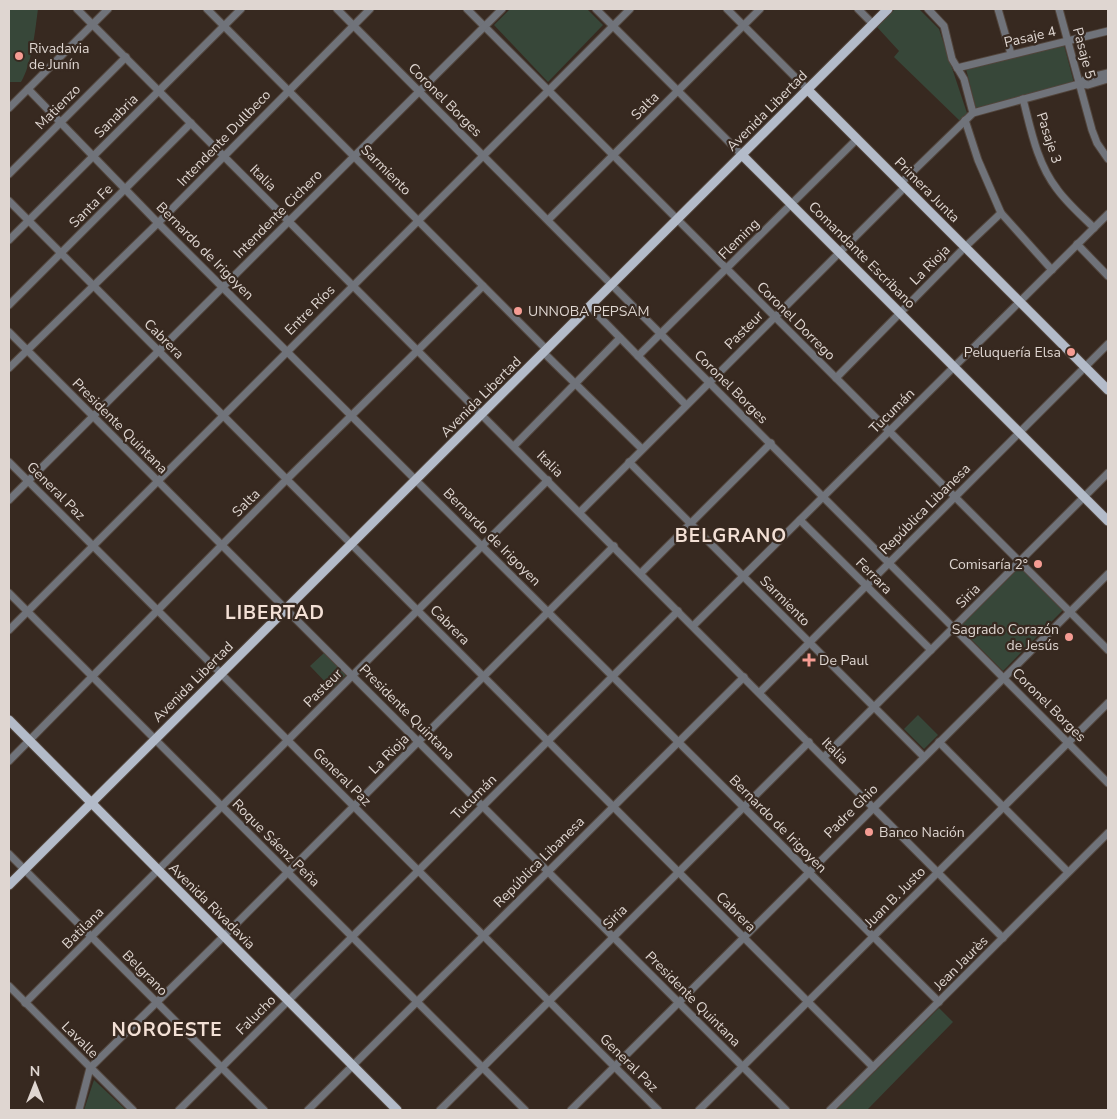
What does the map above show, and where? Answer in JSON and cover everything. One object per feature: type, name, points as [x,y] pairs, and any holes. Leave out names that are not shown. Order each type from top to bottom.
[{"type":"main road","name":"Avenida Libertad","points":[[9,886],[888,9]]},
{"type":"main road","name":"Primera Junta","points":[[808,90],[1108,390]]},
{"type":"main road","name":"Comandante Escribano","points":[[742,155],[1108,521]]},
{"type":"main road","name":"Avenida Rivadavia","points":[[9,720],[397,1110]]},
{"type":"street","name":"Italia","points":[[77,9],[483,414],[1003,938]]},
{"type":"street","points":[[9,108],[108,9]]},
{"type":"street","name":"Sarmiento","points":[[207,9],[484,286],[576,384],[642,449]]},
{"type":"street","name":"Sanabria","points":[[9,240],[241,9]]},
{"type":"street","name":"Coronel Borges","points":[[337,9],[1108,782]]},
{"type":"street","name":"Intendente Dullbeco","points":[[9,368],[158,222],[370,9]]},
{"type":"street","name":"Coronel Dorrego","points":[[468,9],[1108,650]]},
{"type":"street","name":"Intendente Cichero","points":[[9,500],[502,9]]},
{"type":"street","name":"Comandante Escribano","points":[[596,9],[742,155]]},
{"type":"street","name":"Entre Ríos","points":[[9,630],[630,9]]},
{"type":"street","name":"Primera Junta","points":[[727,9],[808,90]]},
{"type":"street","name":"Salta","points":[[548,220],[760,9]]},
{"type":"street","points":[[858,9],[873,24]]},
{"type":"street","points":[[928,9],[944,26],[952,59],[964,79],[973,113],[1079,84],[1108,80]]},
{"type":"street","points":[[998,9],[1011,54]]},
{"type":"street","name":"Pasaje 5","points":[[1059,9],[1092,130],[1097,143],[1108,159]]},
{"type":"street","name":"Pasaje 4","points":[[957,68],[1108,31]]},
{"type":"street","name":"Matienzo","points":[[9,174],[126,57]]},
{"type":"street","points":[[1079,84],[1087,78],[1108,73]]},
{"type":"street","name":"Bernardo de Irigoyen","points":[[28,89],[158,222],[939,1002]]},
{"type":"street","name":"Pasaje 3","points":[[1024,99],[1038,152],[1050,178],[1057,190],[1094,228]]},
{"type":"street","name":"Pasteur","points":[[580,512],[840,252],[973,113]]},
{"type":"street","points":[[965,120],[978,160],[1002,214],[1052,270]]},
{"type":"street","name":"Santa Fe","points":[[9,306],[191,123]]},
{"type":"street","name":"Fleming","points":[[638,356],[857,139]]},
{"type":"street","name":"Cabrera","points":[[9,201],[873,1067]]},
{"type":"street","name":"La Rioja","points":[[836,378],[965,247],[1002,214]]},
{"type":"street","name":"Tucumán","points":[[694,626],[1108,214]]},
{"type":"street","points":[[1077,244],[1108,276]]},
{"type":"street","name":"Salta","points":[[9,761],[286,480],[484,286]]},
{"type":"street","points":[[590,308],[686,405]]},
{"type":"street","name":"Presidente Quintana","points":[[9,332],[786,1110]]},
{"type":"street","points":[[514,446],[620,338]]},
{"type":"street","name":"República Libanesa","points":[[760,692],[1108,344]]},
{"type":"street","points":[[641,573],[771,443]]},
{"type":"street","name":"General Paz","points":[[9,462],[658,1110]]},
{"type":"street","name":"Sarmiento","points":[[629,462],[924,757]]},
{"type":"street","name":"Siria","points":[[824,757],[1108,473]]},
{"type":"street","name":"Pasteur","points":[[159,871],[548,480]]},
{"type":"street","name":"Ferrara","points":[[800,520],[931,650]]},
{"type":"street","name":"La Rioja","points":[[90,1068],[614,546]]},
{"type":"street","name":"Padre Ghio","points":[[571,1110],[1108,574]]},
{"type":"street","name":"Roque Sáenz Peña","points":[[9,593],[525,1110]]},
{"type":"street","name":"Tucumán","points":[[288,1001],[678,611]]},
{"type":"street","name":"República Libanesa","points":[[308,1110],[744,677]]},
{"type":"street","name":"Juan B. Justo","points":[[699,1110],[1108,703]]},
{"type":"street","name":"Siria","points":[[440,1110],[809,742]]},
{"type":"street","points":[[939,742],[1068,872]]},
{"type":"street","name":"Jean Jaurès","points":[[830,1110],[1108,833]]},
{"type":"street","name":"Belgrano","points":[[9,854],[264,1110]]},
{"type":"street","name":"Batilana","points":[[25,1003],[159,871]]},
{"type":"street","name":"Lavalle","points":[[9,986],[133,1110]]},
{"type":"street","name":"Falucho","points":[[179,1110],[288,1001]]},
{"type":"street","points":[[79,1110],[90,1068]]},
{"type":"green space","name":"Rivadavia de Junín","points":[[9,9],[38,9],[28,66],[21,82],[9,82]]},
{"type":"green space","points":[[510,9],[587,9],[603,25],[548,82],[494,25]]},
{"type":"green space","points":[[895,9],[919,9],[939,29],[967,113],[960,121],[894,57],[899,51],[877,27]]},
{"type":"green space","points":[[1064,45],[1074,83],[976,108],[966,69]]},
{"type":"green space","points":[[1020,567],[1063,610],[1003,671],[959,627]]},
{"type":"green space","points":[[324,653],[346,675],[332,689],[310,666]]},
{"type":"green space","points":[[918,715],[938,735],[924,749],[904,729]]},
{"type":"green space","points":[[939,1008],[953,1022],[867,1110],[836,1110]]},
{"type":"green space","points":[[94,1080],[126,1110],[84,1110]]},
{"type":"place","name":"Rivadavia de Junín","points":[[19,56]]},
{"type":"place","name":"UNNOBA PEPSAM","points":[[518,311]]},
{"type":"place","name":"Peluquería Elsa","points":[[1071,352]]},
{"type":"place","name":"Comisaría 2°","points":[[1038,564]]},
{"type":"place","name":"Sagrado Corazón de Jesús","points":[[1069,637]]},
{"type":"place","name":"De Paul","points":[[809,660]]},
{"type":"place","name":"Banco Nación","points":[[869,832]]},
{"type":"district","name":"BELGRANO","points":[[731,536]]},
{"type":"district","name":"LIBERTAD","points":[[275,613]]},
{"type":"district","name":"NOROESTE","points":[[167,1030]]}]
